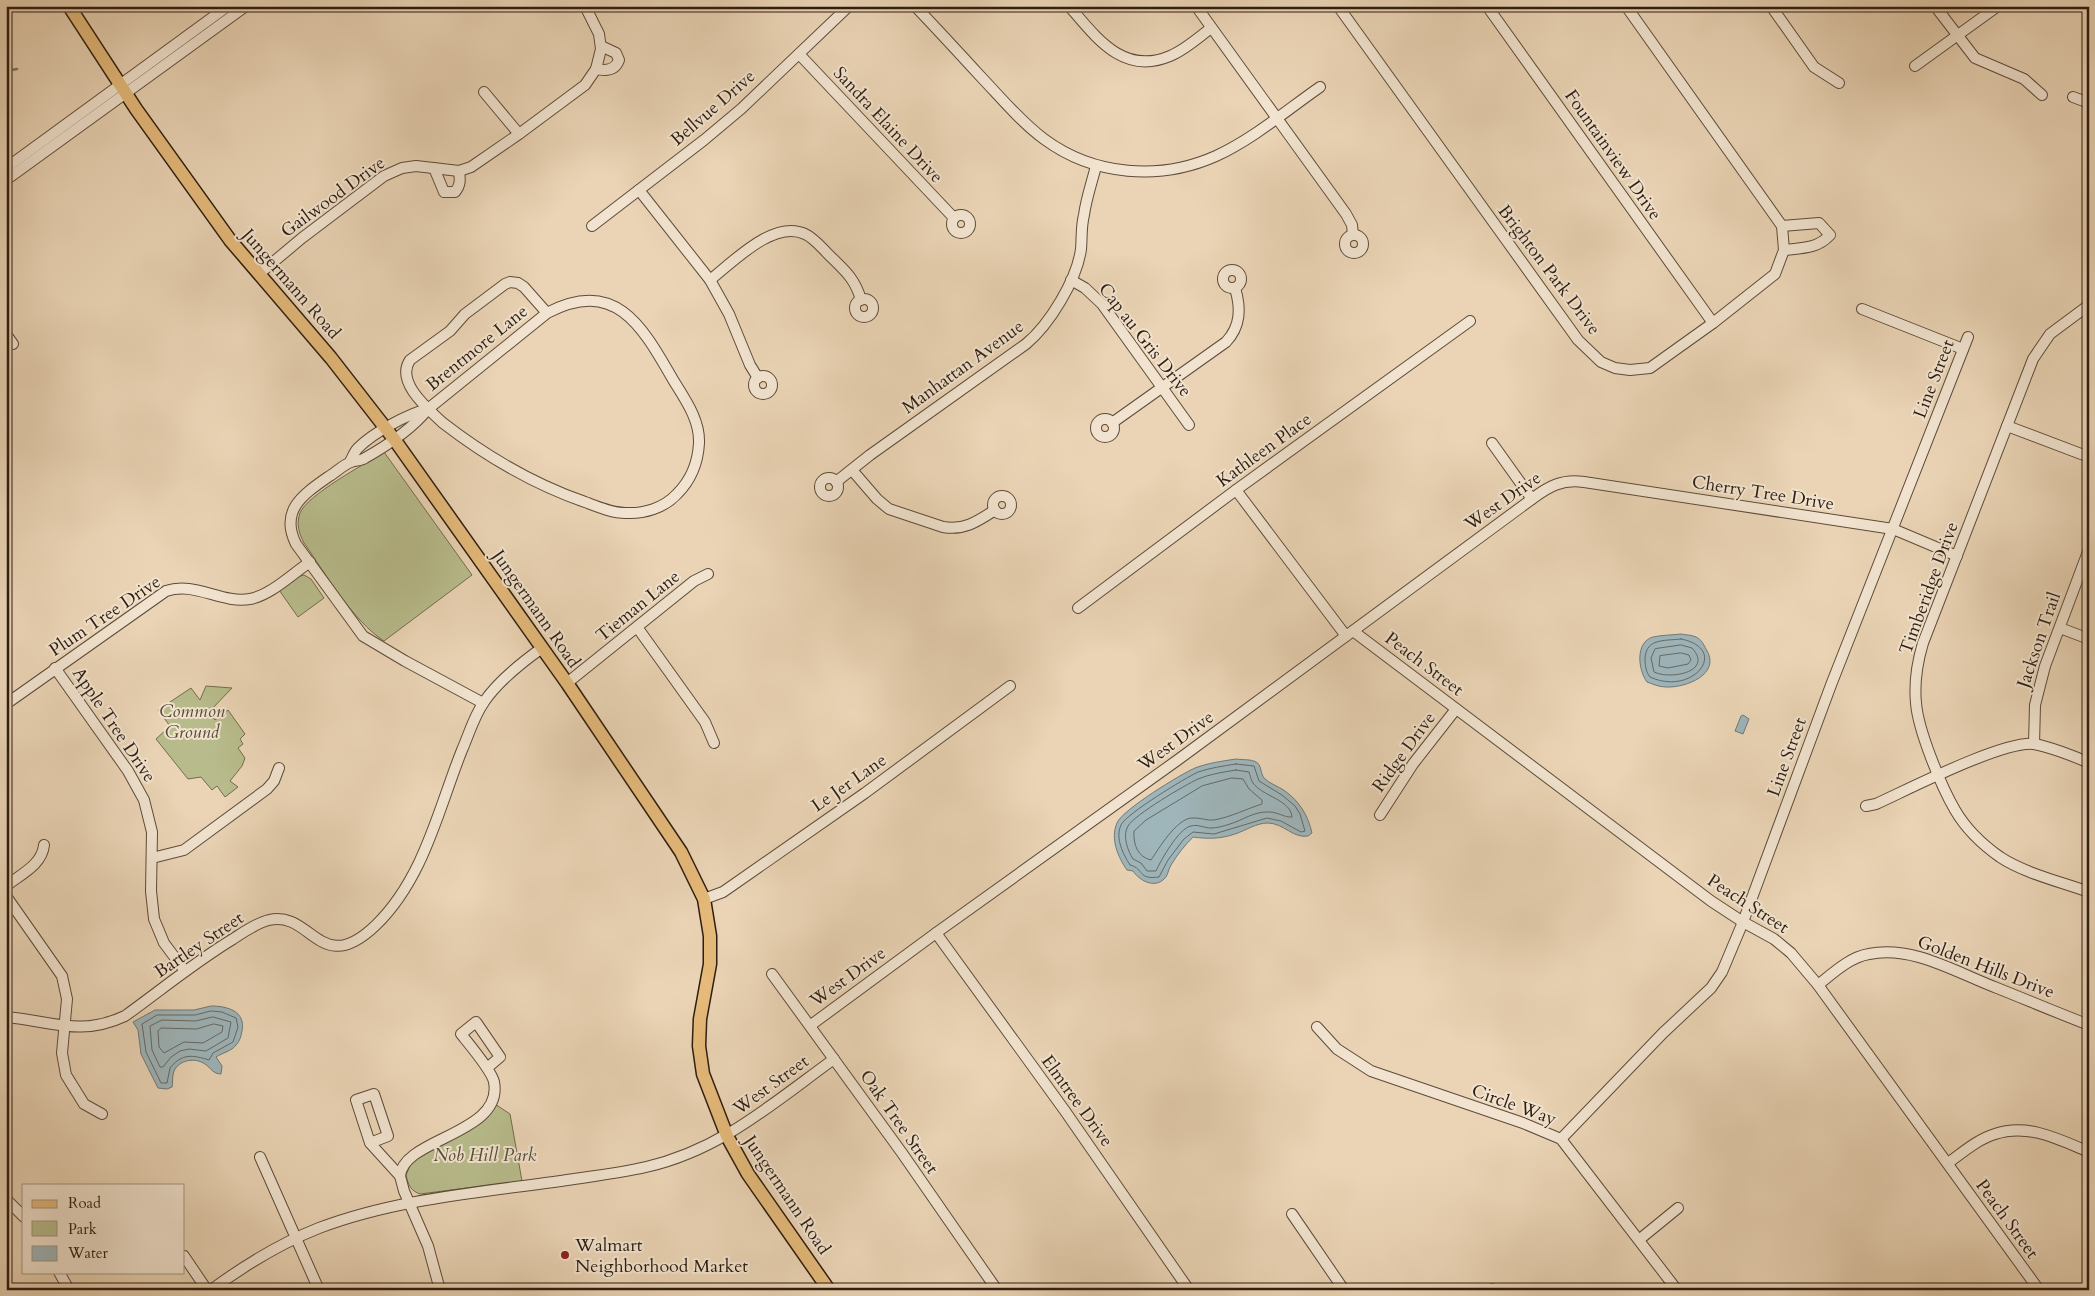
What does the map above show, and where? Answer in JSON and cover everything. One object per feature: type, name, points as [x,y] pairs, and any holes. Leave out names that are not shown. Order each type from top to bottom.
[{"type":"main road","name":"Jungermann Road","points":[[69,6],[123,90],[230,240],[331,358],[390,434],[542,648],[681,852],[704,899],[710,936],[710,964],[700,1019],[699,1046],[703,1074],[727,1136],[748,1174],[829,1290]]},
{"type":"street","points":[[6,180],[228,6]]},
{"type":"street","points":[[6,168],[246,6]]},
{"type":"street","name":"Bellvue Drive","points":[[592,226],[740,109],[849,6]]},
{"type":"street","points":[[915,6],[1036,133],[1057,147],[1096,166],[1140,171],[1164,170],[1203,161],[1233,147],[1320,87]]},
{"type":"street","points":[[1069,6],[1102,44],[1128,59],[1150,61],[1170,56],[1211,28]]},
{"type":"street","points":[[1196,6],[1346,214],[1352,225],[1353,235]]},
{"type":"street","name":"Brighton Park Drive","points":[[1338,6],[1578,340],[1602,362],[1615,368],[1630,370],[1650,368],[1713,322],[1774,274],[1784,250],[1782,226]]},
{"type":"street","name":"Fountainview Drive","points":[[1487,6],[1713,322]]},
{"type":"street","points":[[1626,6],[1782,226],[1819,223],[1830,235],[1822,244],[1784,250]]},
{"type":"street","points":[[1771,6],[1814,67],[1839,83]]},
{"type":"street","points":[[1935,6],[1975,58],[2024,80],[2042,95]]},
{"type":"street","points":[[1915,66],[1998,6]]},
{"type":"street","points":[[434,168],[444,192],[455,192],[460,179],[459,171],[471,167],[585,85],[596,69],[600,46],[599,34],[587,10]]},
{"type":"street","points":[[596,69],[610,70],[618,64],[619,60],[616,53],[600,46]]},
{"type":"street","name":"Sandra Elaine Drive","points":[[799,54],[954,218]]},
{"type":"street","points":[[484,92],[518,134]]},
{"type":"street","points":[[2074,97],[2089,103]]},
{"type":"street","name":"Gailwood Drive","points":[[259,274],[302,238],[384,176],[402,168],[416,166],[459,171]]},
{"type":"street","name":"Manhattan Avenue","points":[[836,482],[870,455],[1037,335],[1051,318],[1070,280],[1081,251],[1084,213],[1096,166]]},
{"type":"street","points":[[639,190],[710,280],[729,314],[750,365],[758,378]]},
{"type":"street","points":[[710,280],[766,237],[785,230],[805,234],[816,242],[852,277],[861,300]]},
{"type":"street","name":"Cap au Gris Drive","points":[[1070,280],[1085,288],[1102,304],[1189,425]]},
{"type":"street","name":"Brentmore Lane","points":[[483,703],[405,661],[364,636],[292,537],[292,511],[304,494],[350,462],[363,460],[390,434],[419,421],[428,408],[547,313],[559,307],[581,301],[611,306],[629,316],[647,335],[691,410],[698,430],[697,458],[692,475],[674,498],[649,511],[626,513],[610,511],[530,480],[457,434],[428,408],[409,385],[405,372],[410,360],[450,331],[465,314],[505,284],[510,282],[518,283],[524,287],[547,313]]},
{"type":"street","points":[[1112,423],[1226,342],[1233,334],[1240,316],[1240,306],[1235,288]]},
{"type":"street","name":"Timberidge Drive","points":[[2089,305],[2050,334],[2033,359],[1923,643],[1916,673],[1916,703],[1919,719],[1955,810],[1983,844],[2005,860],[2089,892]]},
{"type":"street","points":[[1862,309],[1963,349]]},
{"type":"street","name":"Kathleen Place","points":[[1078,608],[1236,490],[1470,321]]},
{"type":"street","points":[[6,334],[13,344]]},
{"type":"street","name":"Line Street","points":[[1561,1139],[1663,1033],[1711,988],[1722,972],[1743,922],[1816,724],[1968,337]]},
{"type":"street","points":[[2007,426],[2089,457]]},
{"type":"street","points":[[1492,444],[1532,499]]},
{"type":"street","points":[[852,470],[884,506],[896,513],[943,527],[952,529],[968,526],[995,510]]},
{"type":"street","name":"Cherry Tree Drive","points":[[1560,482],[1571,480],[1893,529],[1957,556]]},
{"type":"street","name":"West Drive","points":[[811,1025],[1172,764],[1532,499],[1560,482]]},
{"type":"street","points":[[1236,490],[1349,634]]},
{"type":"street","name":"Jackson Trail","points":[[2034,744],[2035,705],[2044,666],[2089,549]]},
{"type":"street","name":"Plum Tree Drive","points":[[6,704],[166,591],[174,588],[189,588],[243,600],[261,595],[310,562]]},
{"type":"street","name":"Tieman Lane","points":[[566,683],[694,581],[708,574]]},
{"type":"street","points":[[636,627],[705,722],[714,744]]},
{"type":"street","points":[[2060,628],[2089,639]]},
{"type":"street","name":"Peach Street","points":[[1349,634],[1456,709],[1711,901],[1774,939],[1785,948],[1818,985],[2039,1290]]},
{"type":"street","name":"Bartley Street","points":[[6,1017],[86,1028],[98,1026],[125,1016],[185,971],[244,932],[268,920],[288,919],[316,939],[334,946],[350,943],[368,932],[388,912],[405,888],[423,856],[457,763],[483,703],[498,686],[542,648]]},
{"type":"street","name":"Apple Tree Drive","points":[[55,668],[138,787],[152,832],[151,891],[154,919],[164,943],[185,971]]},
{"type":"street","name":"Le Jer Lane","points":[[704,899],[723,892],[864,793],[1010,686]]},
{"type":"street","name":"Ridge Drive","points":[[1380,815],[1412,764],[1456,709]]},
{"type":"street","points":[[1866,806],[1876,804],[1940,775],[2016,745],[2034,744],[2089,763]]},
{"type":"street","points":[[152,858],[184,850],[267,789],[274,781],[279,768]]},
{"type":"street","points":[[6,886],[37,863],[43,856],[44,845]]},
{"type":"street","points":[[6,896],[62,976],[67,998],[66,1026],[62,1053],[66,1075],[84,1104],[102,1114]]},
{"type":"street","name":"Elmtree Drive","points":[[936,933],[1065,1111],[1189,1290]]},
{"type":"street","name":"Golden Hills Drive","points":[[1818,985],[1855,958],[1869,954],[1898,952],[1915,956],[2089,1025]]},
{"type":"street","name":"Oak Tree Street","points":[[772,974],[811,1025],[997,1290]]},
{"type":"street","name":"Circle Way","points":[[1317,1027],[1346,1056],[1377,1074],[1523,1123],[1561,1139],[1678,1290]]},
{"type":"street","name":"West Street","points":[[211,1290],[253,1262],[296,1238],[356,1216],[411,1203],[559,1178],[646,1167],[683,1155],[727,1136],[755,1118],[834,1059]]},
{"type":"street","points":[[400,1176],[400,1172],[405,1165],[427,1146],[469,1125],[480,1118],[488,1109],[494,1094],[494,1080],[487,1068]]},
{"type":"street","points":[[370,1143],[388,1136],[374,1094],[356,1100],[370,1143],[400,1176],[434,1263],[440,1290]]},
{"type":"street","points":[[1948,1163],[1994,1134],[2014,1130],[2043,1132],[2089,1152]]},
{"type":"street","points":[[260,1157],[319,1290]]},
{"type":"street","points":[[6,1199],[22,1215]]},
{"type":"street","points":[[1640,1240],[1678,1208]]},
{"type":"street","points":[[1292,1214],[1344,1290]]},
{"type":"street","points":[[185,1257],[207,1290]]},
{"type":"street","points":[[59,1274],[69,1290]]},
{"type":"green space","points":[[384,452],[472,575],[384,641],[361,621],[340,596],[304,543],[298,525],[300,513],[313,498],[338,480]]},
{"type":"green space","points":[[304,575],[311,579],[324,598],[298,617],[279,590],[297,577]]},
{"type":"green space","name":"Common Ground","points":[[206,686],[232,688],[209,712],[215,720],[228,710],[245,734],[240,739],[243,744],[238,748],[245,758],[242,766],[230,781],[238,787],[225,797],[217,786],[212,790],[201,777],[188,779],[156,739],[170,726],[158,710],[191,688],[200,700]]},
{"type":"green space","name":"Nob Hill Park","points":[[495,1104],[510,1114],[522,1181],[420,1194],[412,1189],[406,1175],[410,1166],[418,1157]]},
{"type":"water","points":[[1681,634],[1696,637],[1703,644],[1710,658],[1706,672],[1692,682],[1674,687],[1647,682],[1640,664],[1643,644],[1653,637]]},
{"type":"water","points":[[1743,715],[1749,719],[1743,734],[1735,731]]},
{"type":"water","points":[[1236,759],[1252,760],[1258,763],[1264,778],[1295,799],[1308,820],[1312,833],[1308,836],[1298,835],[1279,825],[1264,823],[1224,837],[1193,837],[1176,858],[1165,878],[1160,882],[1147,882],[1133,871],[1127,870],[1118,854],[1114,835],[1117,823],[1121,817],[1165,785],[1195,768]]},
{"type":"water","points":[[211,1006],[223,1007],[234,1011],[238,1014],[242,1024],[241,1037],[237,1043],[232,1049],[216,1057],[222,1066],[221,1074],[214,1072],[201,1062],[192,1060],[183,1062],[174,1071],[172,1087],[167,1089],[158,1088],[141,1054],[138,1030],[133,1022],[155,1010],[194,1010]]},
{"type":"waterway","points":[[6,71],[17,69]]},
{"type":"place","name":"Walmart Neighborhood Market","points":[[565,1255]]}]
